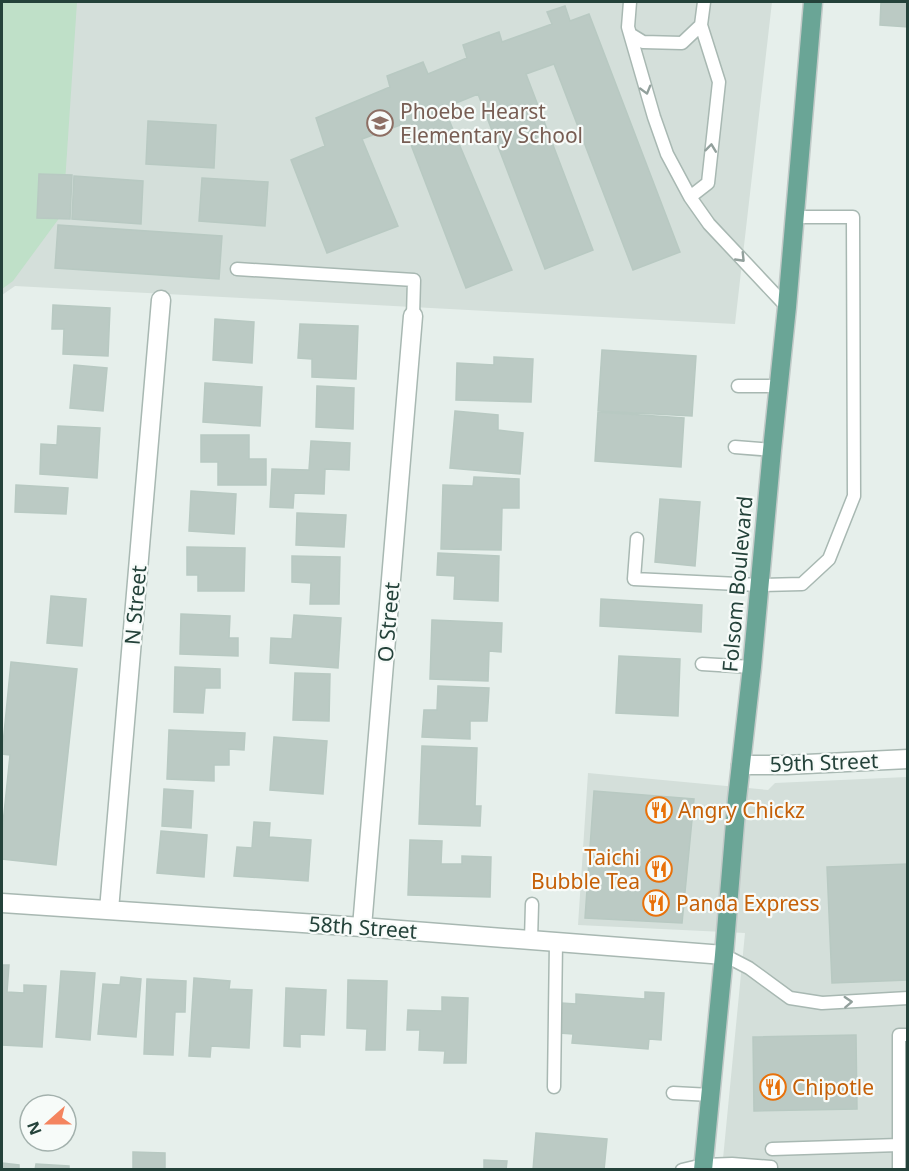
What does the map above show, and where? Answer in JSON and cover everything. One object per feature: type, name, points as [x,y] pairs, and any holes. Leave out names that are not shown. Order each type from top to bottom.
[{"type":"main road","name":"Folsom Boulevard","points":[[703,1167],[787,307],[813,2]]},
{"type":"street","name":"N Street","points":[[109,910],[161,300]]},
{"type":"street","name":"O Street","points":[[362,927],[413,316]]},
{"type":"street","name":"59th Street","points":[[741,765],[908,759]]},
{"type":"street","name":"58th Street","points":[[2,903],[362,927],[724,955]]},
{"type":"lane","points":[[630,2],[628,27],[667,154],[690,197],[709,224],[787,307]]},
{"type":"lane","points":[[690,197],[708,183],[719,82],[701,25],[704,2]]},
{"type":"lane","points":[[630,34],[643,42],[682,43],[701,25]]},
{"type":"lane","points":[[637,539],[634,579],[759,585],[802,584],[829,559],[854,496],[854,217],[794,217]]},
{"type":"lane","points":[[237,269],[414,280],[413,316]]},
{"type":"lane","points":[[738,386],[779,386]]},
{"type":"lane","points":[[735,447],[772,450]]},
{"type":"lane","points":[[702,664],[752,667]]},
{"type":"lane","points":[[531,940],[532,904]]},
{"type":"lane","points":[[554,1087],[556,942]]},
{"type":"lane","points":[[724,955],[749,968],[790,998],[822,1003],[908,998]]},
{"type":"lane","points":[[899,1170],[898,1035],[908,1035]]},
{"type":"lane","points":[[673,1093],[711,1095]]},
{"type":"lane","points":[[772,1149],[899,1145]]},
{"type":"lane","points":[[682,1170],[732,1164],[771,1167]]},
{"type":"shaded area","name":"Phoebe Hearst Elementary School","points":[[2,2],[772,2],[735,324],[15,286],[2,295]]},
{"type":"shaded area","points":[[588,773],[768,790],[775,783],[907,777],[907,1169],[722,1169],[745,933],[578,925]]},
{"type":"green space","points":[[2,2],[77,2],[63,213],[13,281],[2,289]]},
{"type":"building","points":[[881,2],[908,2],[908,27],[880,25]]},
{"type":"building","points":[[565,6],[570,21],[589,14],[680,252],[633,270],[554,64],[526,74],[593,250],[545,269],[478,94],[444,108],[512,270],[466,288],[403,124],[362,139],[398,226],[327,253],[291,160],[325,146],[316,118],[390,87],[387,76],[423,62],[428,74],[467,58],[463,45],[499,32],[502,42],[552,24],[547,12]]},
{"type":"building","points":[[148,121],[216,125],[214,168],[146,164]]},
{"type":"building","points":[[39,174],[72,175],[70,219],[37,218]]},
{"type":"building","points":[[74,176],[143,181],[141,224],[72,219]]},
{"type":"building","points":[[202,178],[268,182],[265,226],[199,221]]},
{"type":"building","points":[[58,225],[222,236],[219,279],[55,268]]},
{"type":"building","points":[[53,305],[110,308],[108,356],[63,354],[64,329],[52,329]]},
{"type":"building","points":[[215,319],[254,322],[252,363],[213,360]]},
{"type":"building","points":[[300,324],[358,326],[356,379],[312,377],[312,359],[298,358]]},
{"type":"building","points":[[602,350],[696,356],[692,416],[598,411]]},
{"type":"building","points":[[494,357],[533,359],[531,402],[456,400],[457,363],[494,365]]},
{"type":"building","points":[[74,365],[107,368],[103,411],[70,408]]},
{"type":"building","points":[[205,383],[262,387],[260,426],[203,422]]},
{"type":"building","points":[[317,386],[354,388],[353,429],[316,427]]},
{"type":"building","points":[[455,411],[498,415],[498,430],[523,433],[520,474],[450,468]]},
{"type":"building","points":[[598,412],[684,418],[681,467],[595,461]]},
{"type":"building","points":[[58,426],[100,428],[97,478],[40,474],[41,444],[57,445]]},
{"type":"building","points":[[201,435],[249,435],[249,459],[266,459],[266,485],[218,485],[218,462],[201,462]]},
{"type":"building","points":[[311,441],[350,443],[349,470],[325,469],[324,494],[294,493],[293,508],[270,507],[272,469],[309,470]]},
{"type":"building","points":[[474,477],[519,479],[519,508],[502,508],[501,550],[441,549],[443,485],[473,486]]},
{"type":"building","points":[[16,485],[68,488],[66,514],[15,512]]},
{"type":"building","points":[[191,491],[236,494],[234,534],[189,531]]},
{"type":"building","points":[[660,499],[700,502],[695,566],[655,562]]},
{"type":"building","points":[[297,513],[346,515],[344,547],[296,545]]},
{"type":"building","points":[[187,547],[245,548],[244,591],[198,591],[198,575],[187,575]]},
{"type":"building","points":[[438,553],[499,556],[498,601],[454,599],[455,576],[437,575]]},
{"type":"building","points":[[292,556],[340,557],[339,604],[310,604],[311,583],[292,582]]},
{"type":"building","points":[[51,596],[86,599],[82,646],[47,643]]},
{"type":"building","points":[[601,599],[702,605],[701,632],[600,626]]},
{"type":"building","points":[[181,614],[230,616],[229,638],[238,638],[238,656],[180,654]]},
{"type":"building","points":[[294,615],[341,618],[338,668],[270,663],[271,638],[292,639]]},
{"type":"building","points":[[432,620],[502,623],[501,652],[489,651],[488,681],[430,679]]},
{"type":"building","points":[[619,656],[680,659],[678,716],[616,713]]},
{"type":"building","points":[[11,662],[77,669],[56,865],[2,859],[2,833],[10,755],[2,754]]},
{"type":"building","points":[[175,667],[220,669],[220,688],[205,688],[203,713],[174,712]]},
{"type":"building","points":[[295,673],[330,674],[329,721],[293,720]]},
{"type":"building","points":[[438,686],[489,688],[487,721],[470,721],[470,739],[422,737],[424,710],[437,710]]},
{"type":"building","points":[[169,730],[245,733],[244,750],[229,749],[229,765],[214,765],[214,781],[167,779]]},
{"type":"building","points":[[274,737],[327,741],[323,794],[270,790]]},
{"type":"building","points":[[422,746],[477,748],[475,806],[481,806],[480,826],[419,824]]},
{"type":"building","points":[[164,789],[193,791],[191,828],[162,826]]},
{"type":"building","points":[[594,791],[694,799],[682,923],[585,918]]},
{"type":"building","points":[[254,822],[270,823],[269,837],[311,840],[308,881],[234,876],[237,847],[252,848]]},
{"type":"building","points":[[161,831],[207,835],[204,877],[157,873]]},
{"type":"building","points":[[410,840],[442,841],[441,864],[462,864],[462,856],[491,857],[490,897],[408,895]]},
{"type":"building","points":[[908,864],[908,980],[832,983],[827,867]]},
{"type":"building","points":[[2,965],[9,965],[7,992],[24,993],[24,985],[46,986],[42,1047],[2,1045]]},
{"type":"building","points":[[61,971],[95,973],[90,1040],[56,1037]]},
{"type":"building","points":[[121,977],[141,979],[136,1037],[98,1034],[103,984],[120,985]]},
{"type":"building","points":[[194,978],[230,981],[229,989],[252,990],[249,1048],[211,1046],[210,1057],[189,1056]]},
{"type":"building","points":[[147,979],[186,981],[185,1012],[175,1012],[173,1055],[144,1054]]},
{"type":"building","points":[[348,980],[387,981],[385,1050],[366,1050],[367,1029],[347,1028]]},
{"type":"building","points":[[286,988],[326,990],[324,1035],[300,1034],[300,1047],[284,1046]]},
{"type":"building","points":[[645,992],[664,993],[661,1040],[649,1039],[648,1049],[572,1043],[573,1034],[560,1033],[562,1003],[576,1004],[576,994],[645,999]]},
{"type":"building","points":[[442,997],[468,998],[466,1063],[444,1063],[445,1051],[419,1050],[420,1030],[407,1030],[408,1010],[442,1011]]},
{"type":"building","points":[[856,1035],[857,1109],[754,1111],[753,1037]]},
{"type":"building","points":[[536,1133],[607,1139],[604,1170],[533,1170]]},
{"type":"building","points":[[133,1152],[165,1153],[165,1170],[133,1170]]},
{"type":"building","points":[[484,1160],[507,1161],[506,1170],[484,1170]]},
{"type":"building","points":[[2,1163],[19,1165],[19,1170],[2,1170]]},
{"type":"building","points":[[36,1164],[69,1166],[69,1170],[35,1170]]},
{"type":"place","name":"Phoebe Hearst Elementary School","points":[[380,123]]},
{"type":"place","name":"Angry Chickz","points":[[659,810]]},
{"type":"place","name":"Taichi Bubble Tea","points":[[659,869]]},
{"type":"place","name":"Panda Express","points":[[656,903]]},
{"type":"place","name":"Chipotle","points":[[773,1087]]}]
